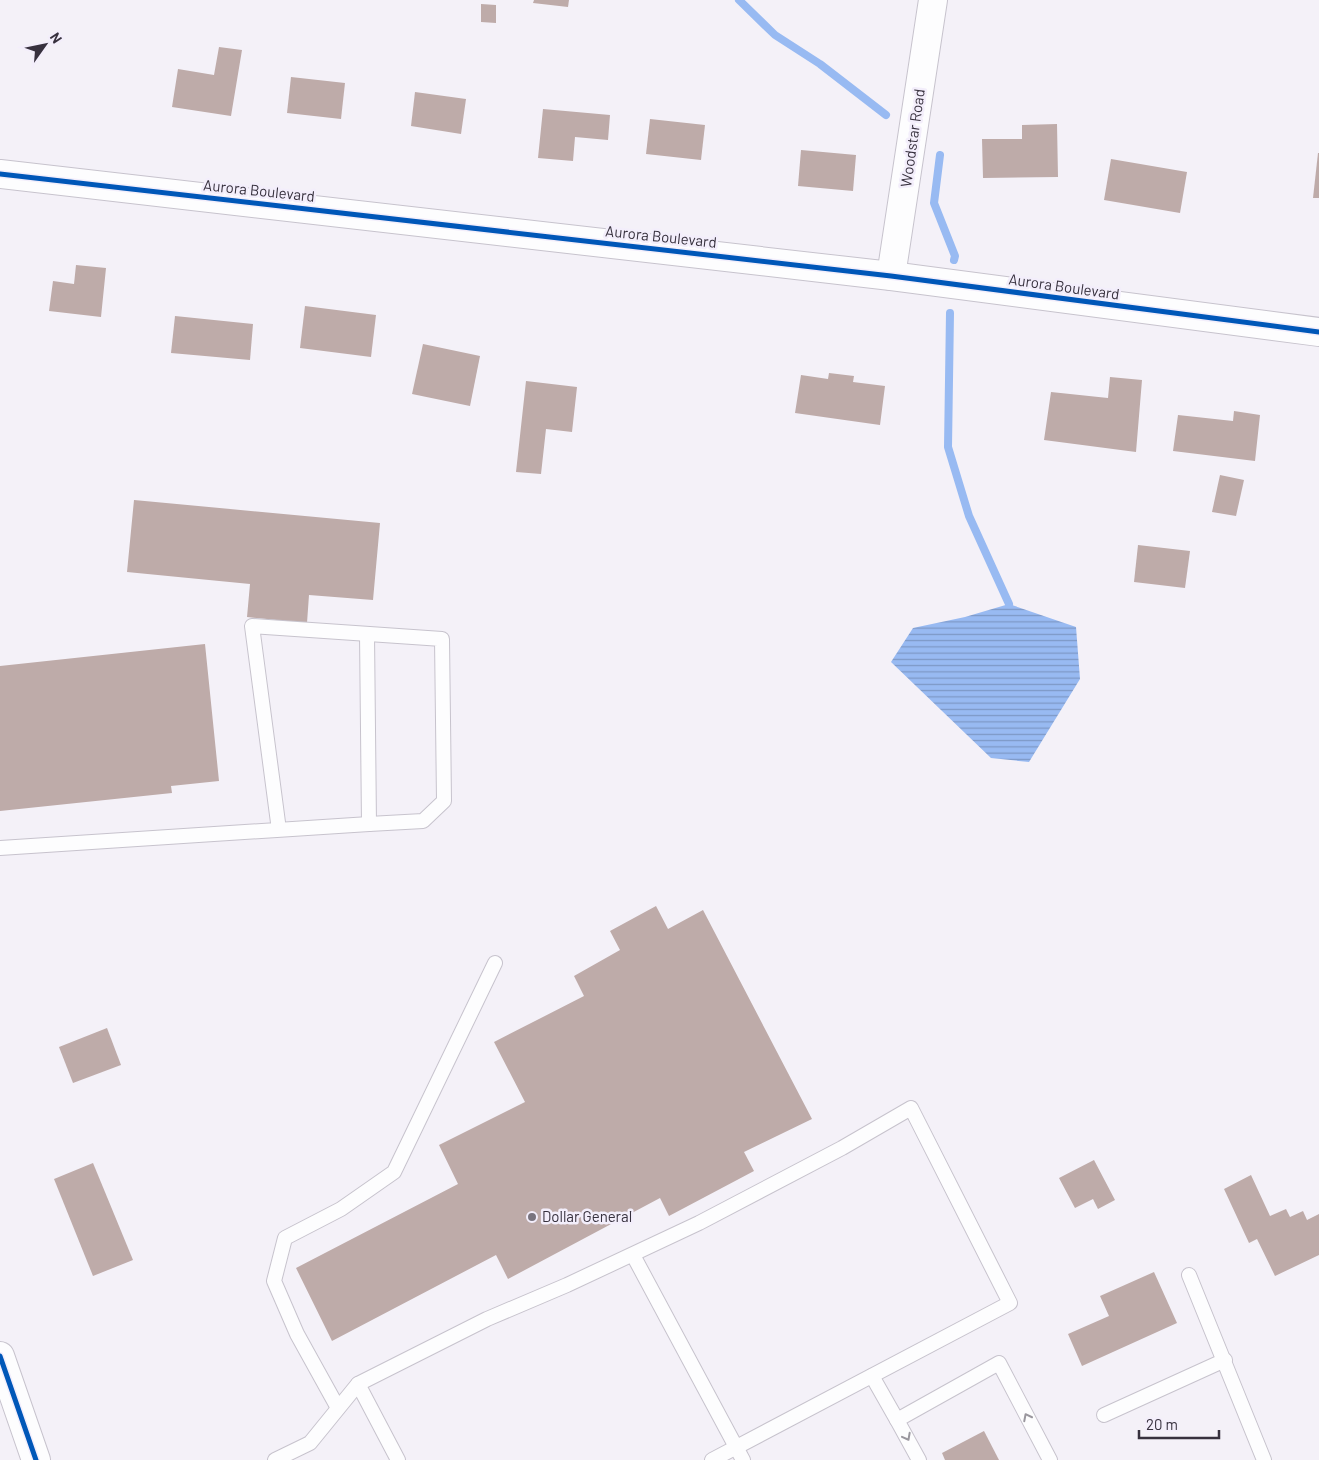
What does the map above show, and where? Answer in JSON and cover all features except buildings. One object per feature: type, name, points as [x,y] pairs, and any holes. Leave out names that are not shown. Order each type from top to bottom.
[{"type":"street","name":"Woodstar Road","points":[[892,276],[933,0]]},
{"type":"street","name":"Aurora Boulevard","points":[[0,174],[892,276],[1319,332]]},
{"type":"street","points":[[0,1356],[36,1460]]},
{"type":"lane","points":[[0,848],[423,821],[444,801],[442,639],[252,626],[279,830]]},
{"type":"lane","points":[[367,634],[369,824]]},
{"type":"lane","points":[[338,1408],[297,1334],[274,1281],[286,1238],[341,1209],[394,1172],[495,963]]},
{"type":"lane","points":[[274,1460],[310,1443],[358,1384],[487,1319],[633,1255],[842,1148],[911,1108],[1010,1303],[872,1376],[740,1454],[712,1460]]},
{"type":"lane","points":[[633,1255],[740,1454]]},
{"type":"lane","points":[[1189,1275],[1264,1460]]},
{"type":"lane","points":[[1104,1415],[1225,1360]]},
{"type":"lane","points":[[897,1420],[999,1362],[1050,1460]]},
{"type":"lane","points":[[872,1376],[919,1460]]},
{"type":"lane","points":[[358,1384],[398,1460]]},
{"type":"water","points":[[1009,604],[1076,627],[1080,679],[1029,762],[991,758],[891,662],[913,628],[965,617]]},
{"type":"waterway","points":[[739,0],[775,35],[820,64],[886,115]]},
{"type":"waterway","points":[[940,155],[934,203],[955,256],[954,260]]},
{"type":"waterway","points":[[950,313],[948,447],[969,516],[1009,604]]},
{"type":"cycle path","points":[[0,174],[891,276],[1319,332]]},
{"type":"cycle path","points":[[0,1356],[36,1460]]},
{"type":"place","name":"Dollar General","points":[[532,1217]]}]
